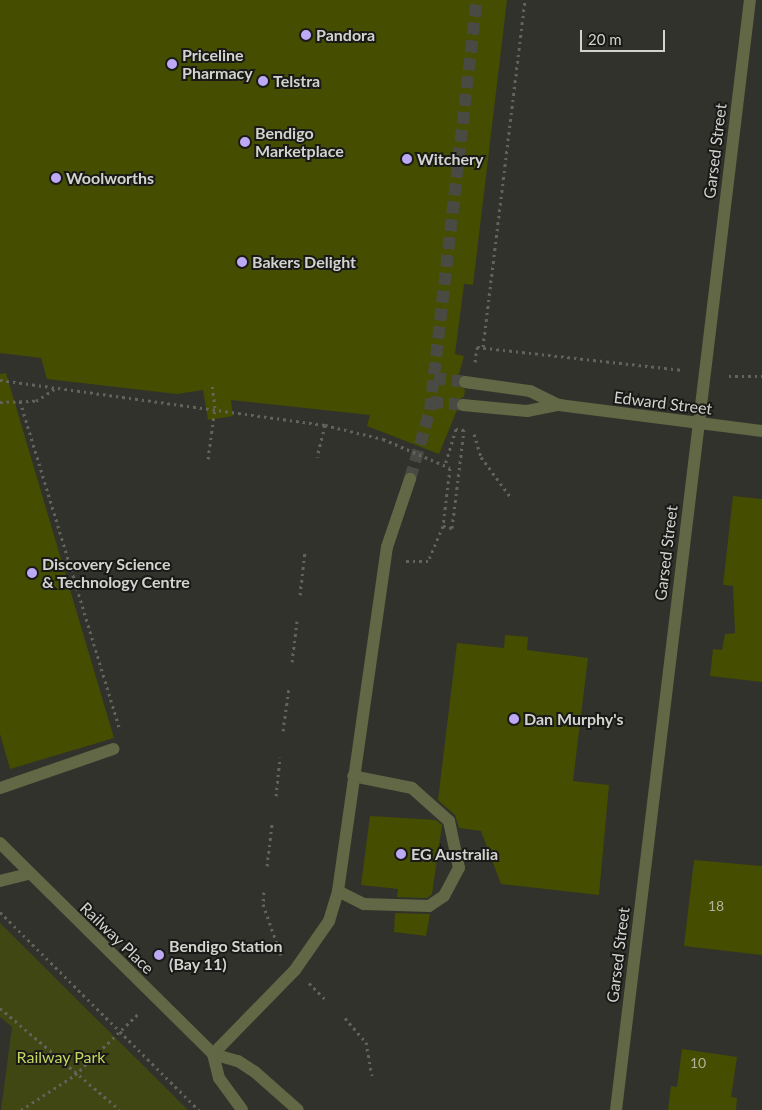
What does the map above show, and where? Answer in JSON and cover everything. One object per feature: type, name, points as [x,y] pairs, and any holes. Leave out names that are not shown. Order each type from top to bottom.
[{"type":"street","name":"Garsed Street","points":[[616,1110],[750,0]]},
{"type":"street","points":[[469,382],[530,390],[559,405]]},
{"type":"street","points":[[463,405],[527,411],[559,405]]},
{"type":"street","name":"Edward Street","points":[[559,405],[762,431]]},
{"type":"street","points":[[242,1110],[218,1078],[213,1054],[313,949],[329,921],[338,891],[353,776],[391,527],[410,479]]},
{"type":"street","points":[[0,788],[113,749]]},
{"type":"street","points":[[338,891],[364,904],[429,906],[444,896],[459,868],[449,821],[412,788],[353,776]]},
{"type":"street","name":"Railway Place","points":[[0,844],[28,874],[213,1054],[255,1072],[298,1110]]},
{"type":"street","points":[[0,881],[28,874]]},
{"type":"path","points":[[483,347],[525,0]]},
{"type":"path","points":[[469,382],[477,347],[681,370]]},
{"type":"path","points":[[729,376],[762,376]]},
{"type":"path","points":[[0,380],[215,408],[325,425],[383,439],[450,468],[443,526],[425,564],[386,558]]},
{"type":"path","points":[[208,459],[215,408],[212,384]]},
{"type":"path","points":[[0,402],[36,400],[57,388]]},
{"type":"path","points":[[20,401],[124,746],[113,749]]},
{"type":"path","points":[[317,457],[325,425]]},
{"type":"path","points":[[443,526],[452,528],[464,430],[456,429],[445,466]]},
{"type":"path","points":[[474,434],[481,457],[512,499]]},
{"type":"path","points":[[300,595],[305,551]]},
{"type":"path","points":[[292,662],[297,621]]},
{"type":"path","points":[[284,731],[289,688]]},
{"type":"path","points":[[276,796],[280,757]]},
{"type":"path","points":[[267,866],[272,824]]},
{"type":"path","points":[[264,892],[264,904],[282,958]]},
{"type":"path","points":[[0,912],[121,1029],[199,1110]]},
{"type":"path","points":[[305,979],[326,1000]]},
{"type":"path","points":[[22,1110],[75,1075],[121,1029],[156,998]]},
{"type":"path","points":[[0,1008],[75,1075],[120,1110]]},
{"type":"path","points":[[345,1018],[366,1042],[372,1075]]},
{"type":"green space","name":"Railway Park","points":[[0,923],[188,1110],[1,1110],[12,1027],[0,1017]]},
{"type":"building","name":"Bendigo Marketplace","points":[[0,0],[507,0],[473,285],[464,284],[455,354],[464,356],[457,381],[465,390],[464,397],[456,401],[457,410],[439,454],[367,426],[370,415],[231,400],[233,416],[208,420],[203,390],[177,394],[47,379],[41,358],[0,353]]},
{"type":"building","name":"Discovery Science & Technology Centre","points":[[6,373],[114,738],[10,769],[0,734],[0,374]]},
{"type":"building","points":[[733,496],[762,499],[762,682],[710,676],[713,649],[722,650],[725,634],[735,633],[733,586],[723,585]]},
{"type":"building","name":"Dan Murphy's","points":[[505,635],[528,637],[527,650],[588,658],[573,781],[609,785],[599,895],[501,884],[481,831],[459,828],[455,815],[438,800],[457,643],[504,648]]},
{"type":"building","name":"EG Australia","points":[[370,816],[436,820],[442,825],[432,894],[427,898],[397,897],[398,889],[361,885]]},
{"type":"building","points":[[694,860],[762,866],[762,955],[684,946]]},
{"type":"building","points":[[395,913],[430,914],[426,936],[394,932]]},
{"type":"building","points":[[682,1049],[737,1057],[731,1097],[737,1098],[736,1110],[668,1110],[671,1086],[677,1087]]},
{"type":"tunnel","points":[[410,479],[430,410],[477,0]]},
{"type":"tunnel","points":[[434,378],[465,382]]},
{"type":"tunnel","points":[[431,402],[463,405]]},
{"type":"place","name":"Pandora","points":[[306,35]]},
{"type":"place","name":"Priceline Pharmacy","points":[[172,64]]},
{"type":"place","name":"Telstra","points":[[263,81]]},
{"type":"place","name":"Bendigo Marketplace","points":[[245,142]]},
{"type":"place","name":"Witchery","points":[[407,159]]},
{"type":"place","name":"Woolworths","points":[[56,178]]},
{"type":"place","name":"Bakers Delight","points":[[242,262]]},
{"type":"place","name":"Discovery Science & Technology Centre","points":[[32,573]]},
{"type":"place","name":"Dan Murphy's","points":[[514,719]]},
{"type":"place","name":"EG Australia","points":[[401,854]]},
{"type":"place","name":"Bendigo Station (Bay 11)","points":[[159,955]]}]
